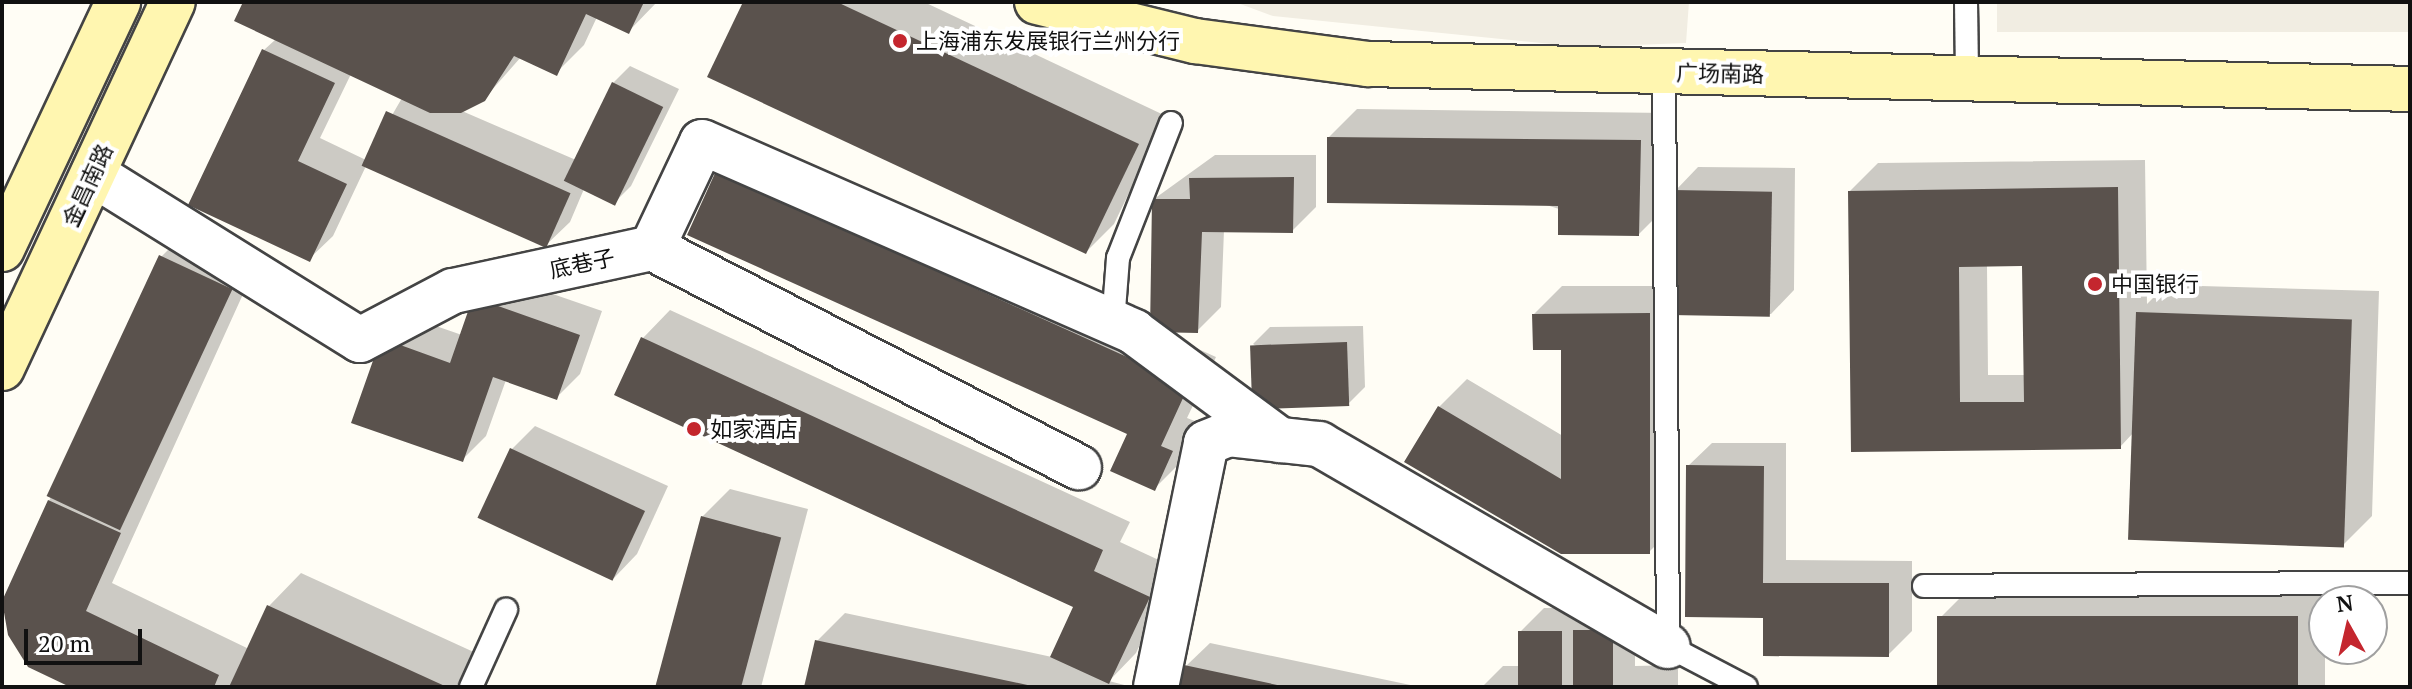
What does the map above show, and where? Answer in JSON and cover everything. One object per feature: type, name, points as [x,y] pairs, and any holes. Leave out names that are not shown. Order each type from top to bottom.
[{"type":"street","points":[[2,249],[118,2]]},
{"type":"street","name":"金昌南路","points":[[2,368],[173,2]]},
{"type":"street","name":"广场南路","points":[[1037,2],[1195,41],[1368,64],[2410,89]]},
{"type":"street","points":[[1079,467],[652,248],[702,142],[1113,323],[1280,440]]},
{"type":"street","name":"底巷子","points":[[93,174],[360,340],[453,291],[652,248]]},
{"type":"street","points":[[1156,687],[1206,443],[1228,434],[1319,444],[1668,646]]},
{"type":"lane","points":[[1966,2],[1967,78]]},
{"type":"lane","points":[[1664,71],[1668,646],[1746,687]]},
{"type":"lane","points":[[1113,323],[1118,258],[1171,123]]},
{"type":"lane","points":[[1924,586],[2410,583]]},
{"type":"lane","points":[[471,687],[506,610]]},
{"type":"shaded area","points":[[1235,2],[1689,2],[1686,43],[1582,47],[1273,16]]},
{"type":"shaded area","points":[[1997,2],[2410,2],[2410,32],[1997,32]]},
{"type":"building","points":[[243,2],[644,2],[629,34],[586,14],[557,76],[514,56],[485,101],[461,113],[430,113],[234,21]]},
{"type":"building","points":[[743,2],[837,2],[1139,144],[1086,254],[707,77]]},
{"type":"building","points":[[262,49],[335,83],[298,161],[347,184],[310,262],[188,205]]},
{"type":"building","points":[[612,82],[663,107],[615,206],[564,181]]},
{"type":"building","points":[[386,111],[571,193],[546,248],[362,166]]},
{"type":"building","points":[[1327,137],[1641,140],[1639,236],[1558,235],[1558,206],[1327,203]]},
{"type":"building","points":[[716,171],[1189,385],[1161,446],[1173,451],[1155,491],[1110,471],[1127,434],[687,235]]},
{"type":"building","points":[[1294,177],[1293,233],[1202,232],[1198,333],[1150,332],[1152,199],[1190,199],[1189,178]]},
{"type":"building","points":[[2118,187],[2121,449],[1851,452],[1848,191]],"holes":[[[2022,266],[2024,402],[1960,402],[1959,267]]]},
{"type":"building","points":[[1673,190],[1772,192],[1770,317],[1671,315]]},
{"type":"building","points":[[159,255],[232,289],[120,530],[47,496]]},
{"type":"building","points":[[473,297],[580,335],[557,400],[493,377],[463,462],[351,423],[381,338],[450,363]]},
{"type":"building","points":[[2136,312],[2352,320],[2344,547],[2128,540]]},
{"type":"building","points":[[1650,313],[1650,554],[1561,554],[1404,462],[1438,406],[1561,479],[1561,350],[1533,350],[1532,314]]},
{"type":"building","points":[[641,337],[1103,550],[1094,571],[1150,597],[1109,684],[1050,657],[1073,607],[614,395]]},
{"type":"building","points":[[1347,342],[1349,406],[1252,409],[1250,345]]},
{"type":"building","points":[[510,448],[645,511],[612,581],[477,518]]},
{"type":"building","points":[[1686,465],[1764,466],[1763,583],[1889,583],[1889,657],[1763,656],[1763,618],[1685,617]]},
{"type":"building","points":[[48,500],[121,533],[86,611],[219,675],[214,687],[70,687],[28,667],[8,635],[2,601]]},
{"type":"building","points":[[701,516],[781,537],[741,687],[655,687]]},
{"type":"building","points":[[267,605],[447,687],[229,687]]},
{"type":"building","points":[[1937,616],[2298,616],[2298,687],[1937,687]]},
{"type":"building","points":[[1573,630],[1613,630],[1613,687],[1573,687]]},
{"type":"building","points":[[1518,631],[1562,631],[1562,687],[1518,687]]},
{"type":"building","points":[[815,640],[1032,686],[1032,687],[804,687]]},
{"type":"building","points":[[1184,665],[1282,686],[1282,687],[1180,687]]},
{"type":"place","name":"上海浦东发展银行兰州分行","points":[[900,41]]},
{"type":"place","name":"中国银行","points":[[2095,284]]},
{"type":"place","name":"如家酒店","points":[[694,429]]}]
